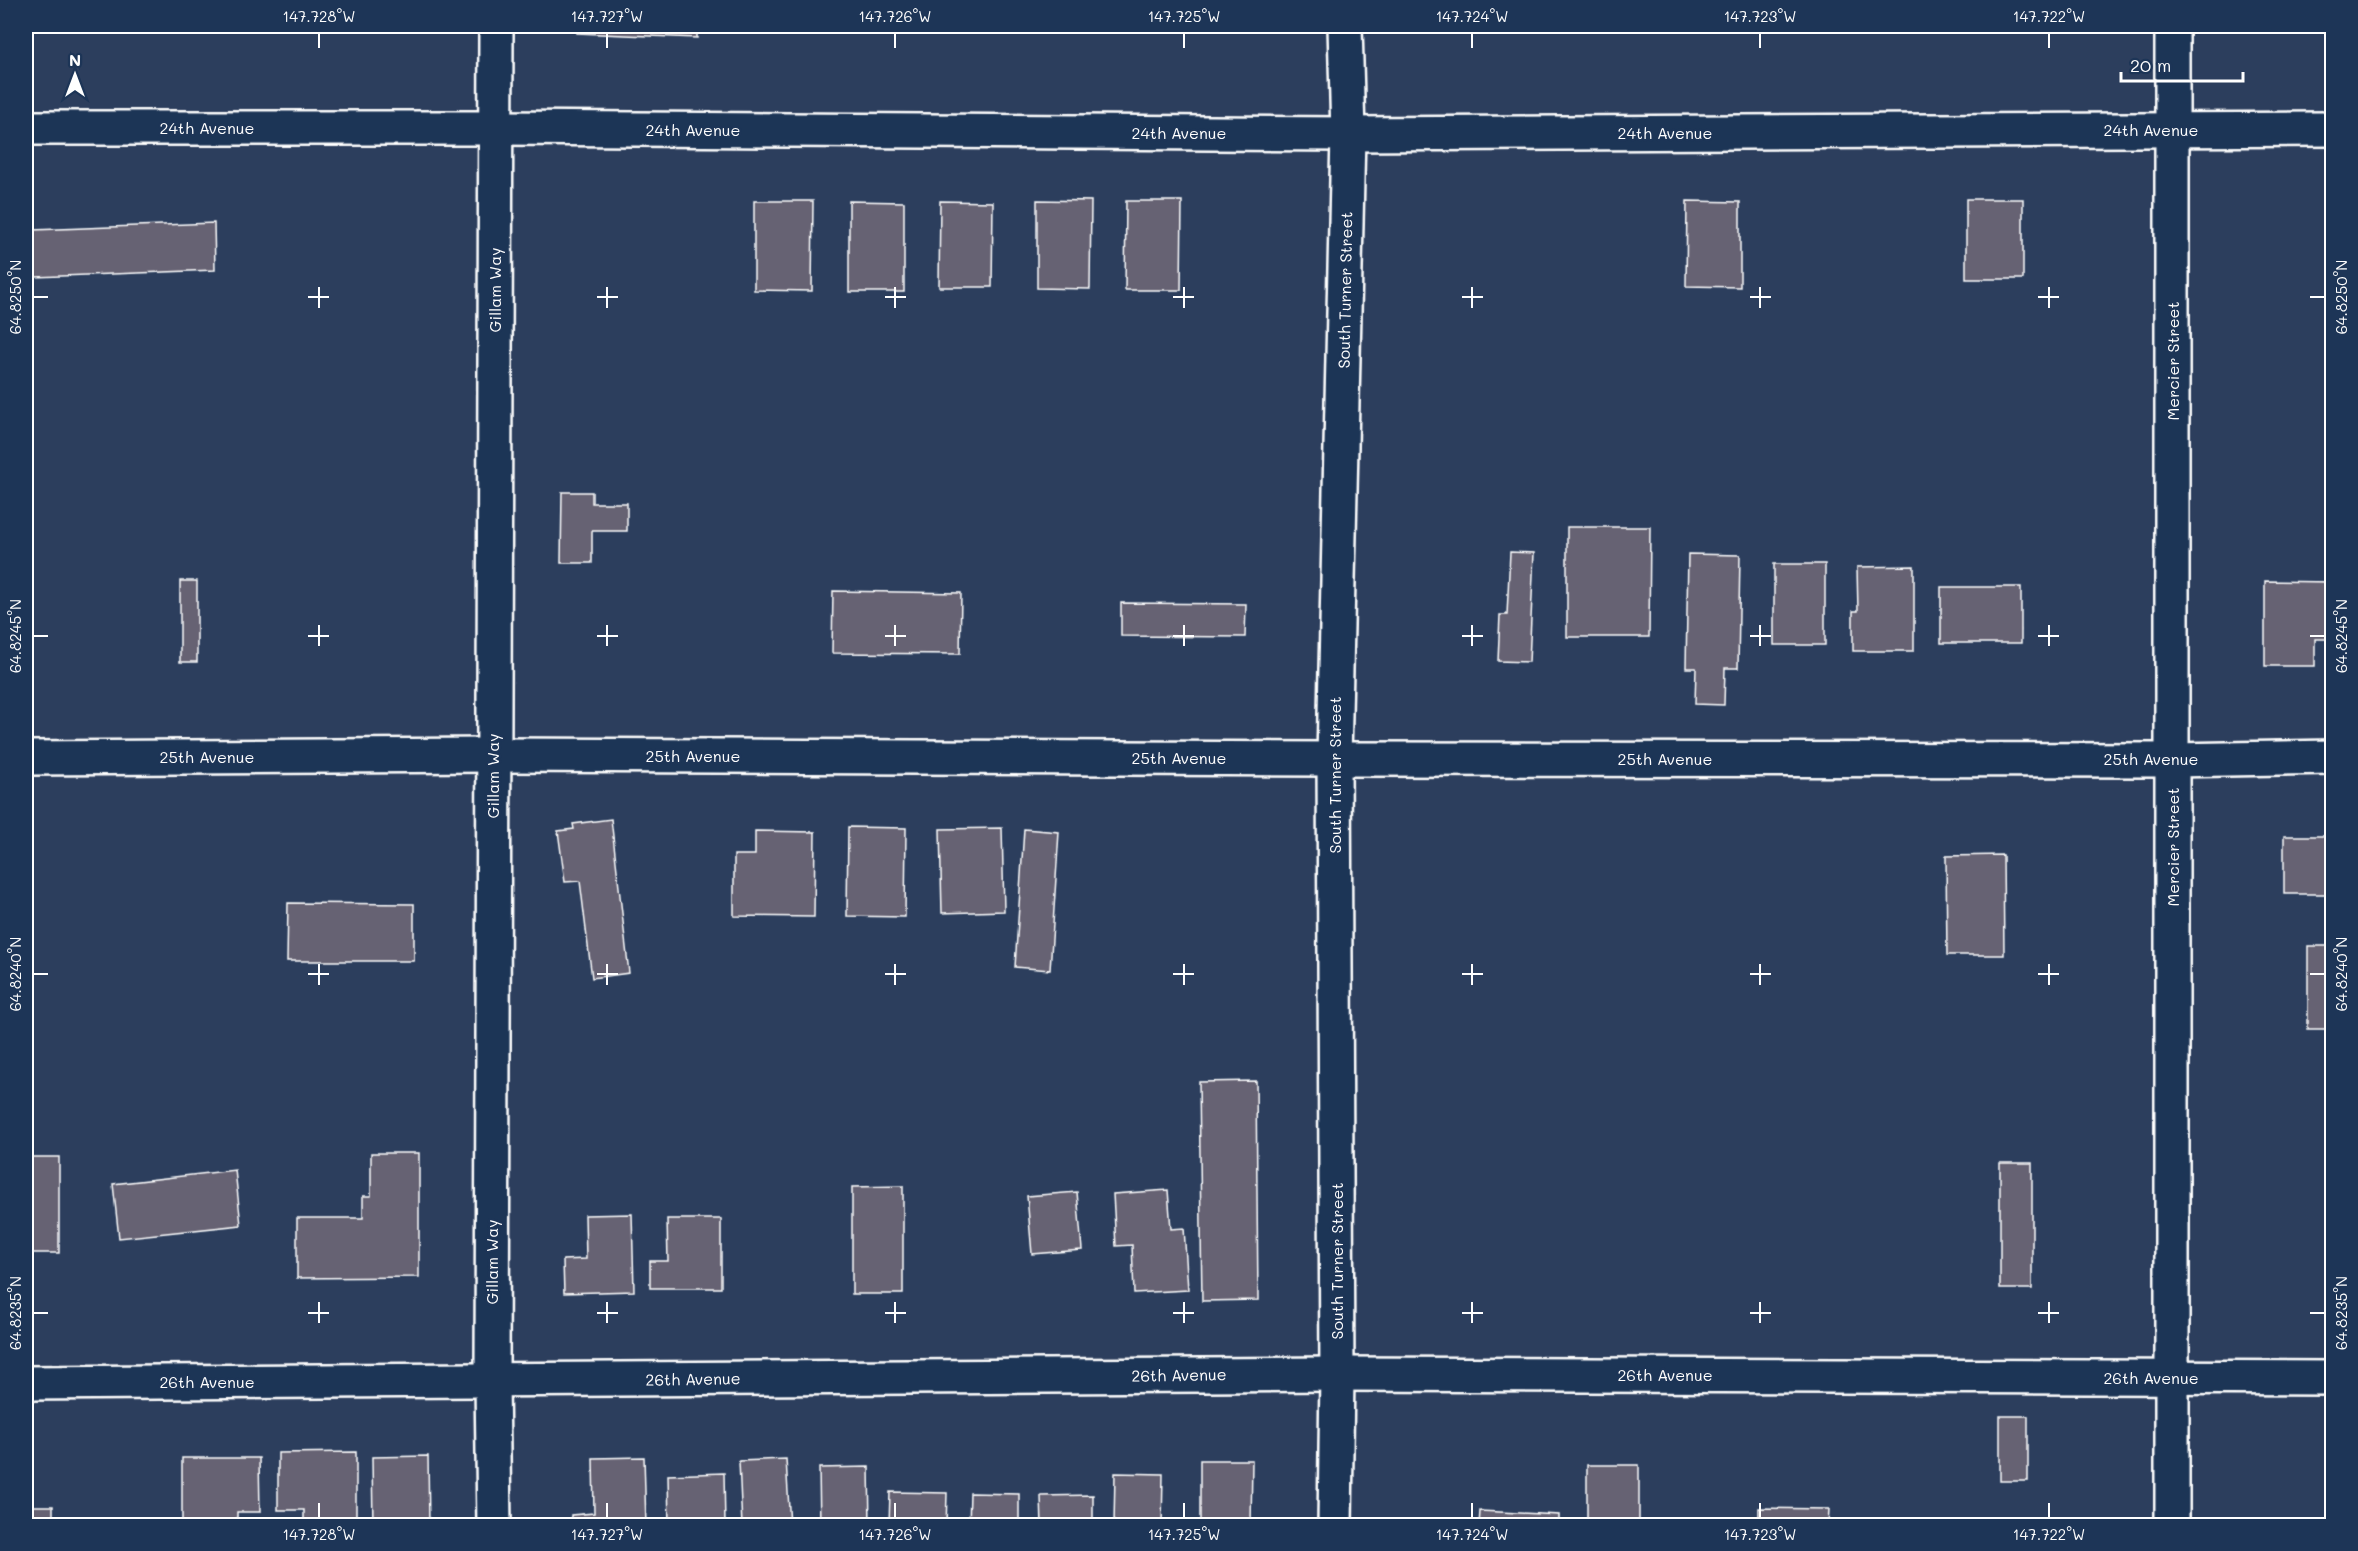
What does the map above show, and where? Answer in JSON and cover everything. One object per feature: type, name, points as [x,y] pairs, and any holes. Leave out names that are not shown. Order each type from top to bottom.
[{"type":"street","name":"Gillam Way","points":[[494,1526],[492,1381],[496,26]]},
{"type":"street","name":"South Turner Street","points":[[1335,1526],[1337,1374],[1334,759],[1348,134],[1345,26]]},
{"type":"street","name":"Mercier Street","points":[[2172,26],[2174,130],[2172,1526]]},
{"type":"street","name":"24th Avenue","points":[[26,128],[496,128],[1348,134],[2332,129]]},
{"type":"street","name":"25th Avenue","points":[[26,758],[493,755],[2174,760],[2332,757]]},
{"type":"street","name":"26th Avenue","points":[[26,1383],[1337,1374],[2332,1378]]},
{"type":"building","points":[[577,26],[697,26],[697,38],[577,33]]},
{"type":"building","points":[[1966,199],[2023,199],[2023,279],[1966,279]]},
{"type":"building","points":[[1037,200],[1091,201],[1090,289],[1037,288]]},
{"type":"building","points":[[754,201],[813,201],[812,291],[754,290]]},
{"type":"building","points":[[849,201],[904,202],[904,292],[849,292]]},
{"type":"building","points":[[940,201],[993,202],[992,287],[939,287]]},
{"type":"building","points":[[1126,201],[1182,201],[1181,290],[1125,290]]},
{"type":"building","points":[[1687,201],[1740,202],[1740,287],[1686,286]]},
{"type":"building","points":[[214,223],[215,270],[35,277],[33,230]]},
{"type":"building","points":[[562,492],[592,492],[592,503],[627,503],[627,531],[592,531],[592,563],[561,563]]},
{"type":"building","points":[[1567,527],[1650,527],[1649,637],[1567,637]]},
{"type":"building","points":[[1510,552],[1534,553],[1529,662],[1498,661],[1500,615],[1507,615]]},
{"type":"building","points":[[1688,554],[1740,555],[1738,668],[1725,668],[1724,705],[1695,704],[1696,668],[1686,668]]},
{"type":"building","points":[[1774,564],[1825,564],[1825,645],[1774,645]]},
{"type":"building","points":[[1914,566],[1914,651],[1853,651],[1853,611],[1858,611],[1857,567]]},
{"type":"building","points":[[180,581],[197,581],[197,662],[180,662]]},
{"type":"building","points":[[2265,581],[2332,582],[2332,639],[2315,639],[2315,666],[2265,666]]},
{"type":"building","points":[[1941,587],[2021,587],[2021,643],[1941,643]]},
{"type":"building","points":[[833,591],[961,593],[960,654],[832,653]]},
{"type":"building","points":[[1121,603],[1246,604],[1245,637],[1121,636]]},
{"type":"building","points":[[611,819],[629,973],[592,978],[580,881],[565,882],[558,831],[574,829],[573,824]]},
{"type":"building","points":[[848,827],[906,828],[905,917],[847,916]]},
{"type":"building","points":[[1002,828],[1004,911],[942,913],[940,829]]},
{"type":"building","points":[[1024,829],[1059,832],[1050,970],[1015,967]]},
{"type":"building","points":[[755,831],[815,832],[814,917],[734,916],[734,855],[755,855]]},
{"type":"building","points":[[2284,836],[2332,836],[2332,894],[2284,894]]},
{"type":"building","points":[[2003,855],[2004,955],[1947,955],[1946,856]]},
{"type":"building","points":[[288,903],[414,904],[414,961],[287,961]]},
{"type":"building","points":[[2308,946],[2332,946],[2332,1029],[2308,1029]]},
{"type":"building","points":[[1256,1081],[1258,1300],[1202,1301],[1199,1082]]},
{"type":"building","points":[[371,1153],[419,1153],[419,1277],[297,1278],[297,1218],[363,1218],[363,1196],[371,1196]]},
{"type":"building","points":[[26,1157],[59,1157],[59,1253],[26,1253]]},
{"type":"building","points":[[2000,1163],[2032,1163],[2032,1289],[2000,1289]]},
{"type":"building","points":[[235,1170],[241,1225],[119,1238],[113,1184]]},
{"type":"building","points":[[903,1186],[903,1294],[852,1294],[852,1187]]},
{"type":"building","points":[[1168,1190],[1171,1229],[1184,1228],[1188,1290],[1134,1293],[1132,1245],[1116,1246],[1113,1194]]},
{"type":"building","points":[[1077,1192],[1082,1250],[1032,1254],[1027,1196]]},
{"type":"building","points":[[632,1214],[634,1291],[564,1293],[563,1260],[586,1259],[585,1215]]},
{"type":"building","points":[[667,1219],[721,1219],[721,1288],[650,1288],[650,1261],[668,1261]]},
{"type":"building","points":[[2000,1416],[2028,1416],[2028,1481],[2000,1481]]},
{"type":"building","points":[[356,1452],[356,1526],[304,1526],[304,1510],[278,1510],[278,1453]]},
{"type":"building","points":[[428,1456],[429,1526],[373,1526],[372,1457]]},
{"type":"building","points":[[644,1457],[646,1526],[572,1526],[571,1515],[594,1513],[593,1458]]},
{"type":"building","points":[[182,1458],[259,1458],[260,1512],[237,1512],[237,1526],[182,1526]]},
{"type":"building","points":[[786,1459],[790,1526],[742,1526],[739,1461]]},
{"type":"building","points":[[1200,1460],[1252,1460],[1251,1526],[1200,1526]]},
{"type":"building","points":[[1587,1465],[1639,1465],[1639,1526],[1587,1526]]},
{"type":"building","points":[[869,1467],[870,1526],[820,1526],[819,1468]]},
{"type":"building","points":[[724,1473],[725,1526],[669,1526],[668,1475]]},
{"type":"building","points":[[1115,1473],[1163,1474],[1162,1526],[1114,1526]]},
{"type":"building","points":[[890,1492],[947,1493],[946,1526],[889,1526]]},
{"type":"building","points":[[970,1493],[1019,1494],[1019,1526],[969,1526]]},
{"type":"building","points":[[1093,1495],[1093,1526],[1042,1526],[1041,1496]]},
{"type":"building","points":[[26,1506],[53,1506],[53,1526],[26,1526]]},
{"type":"building","points":[[1759,1508],[1829,1509],[1828,1526],[1759,1526]]},
{"type":"building","points":[[1480,1511],[1559,1515],[1559,1526],[1479,1526]]}]
